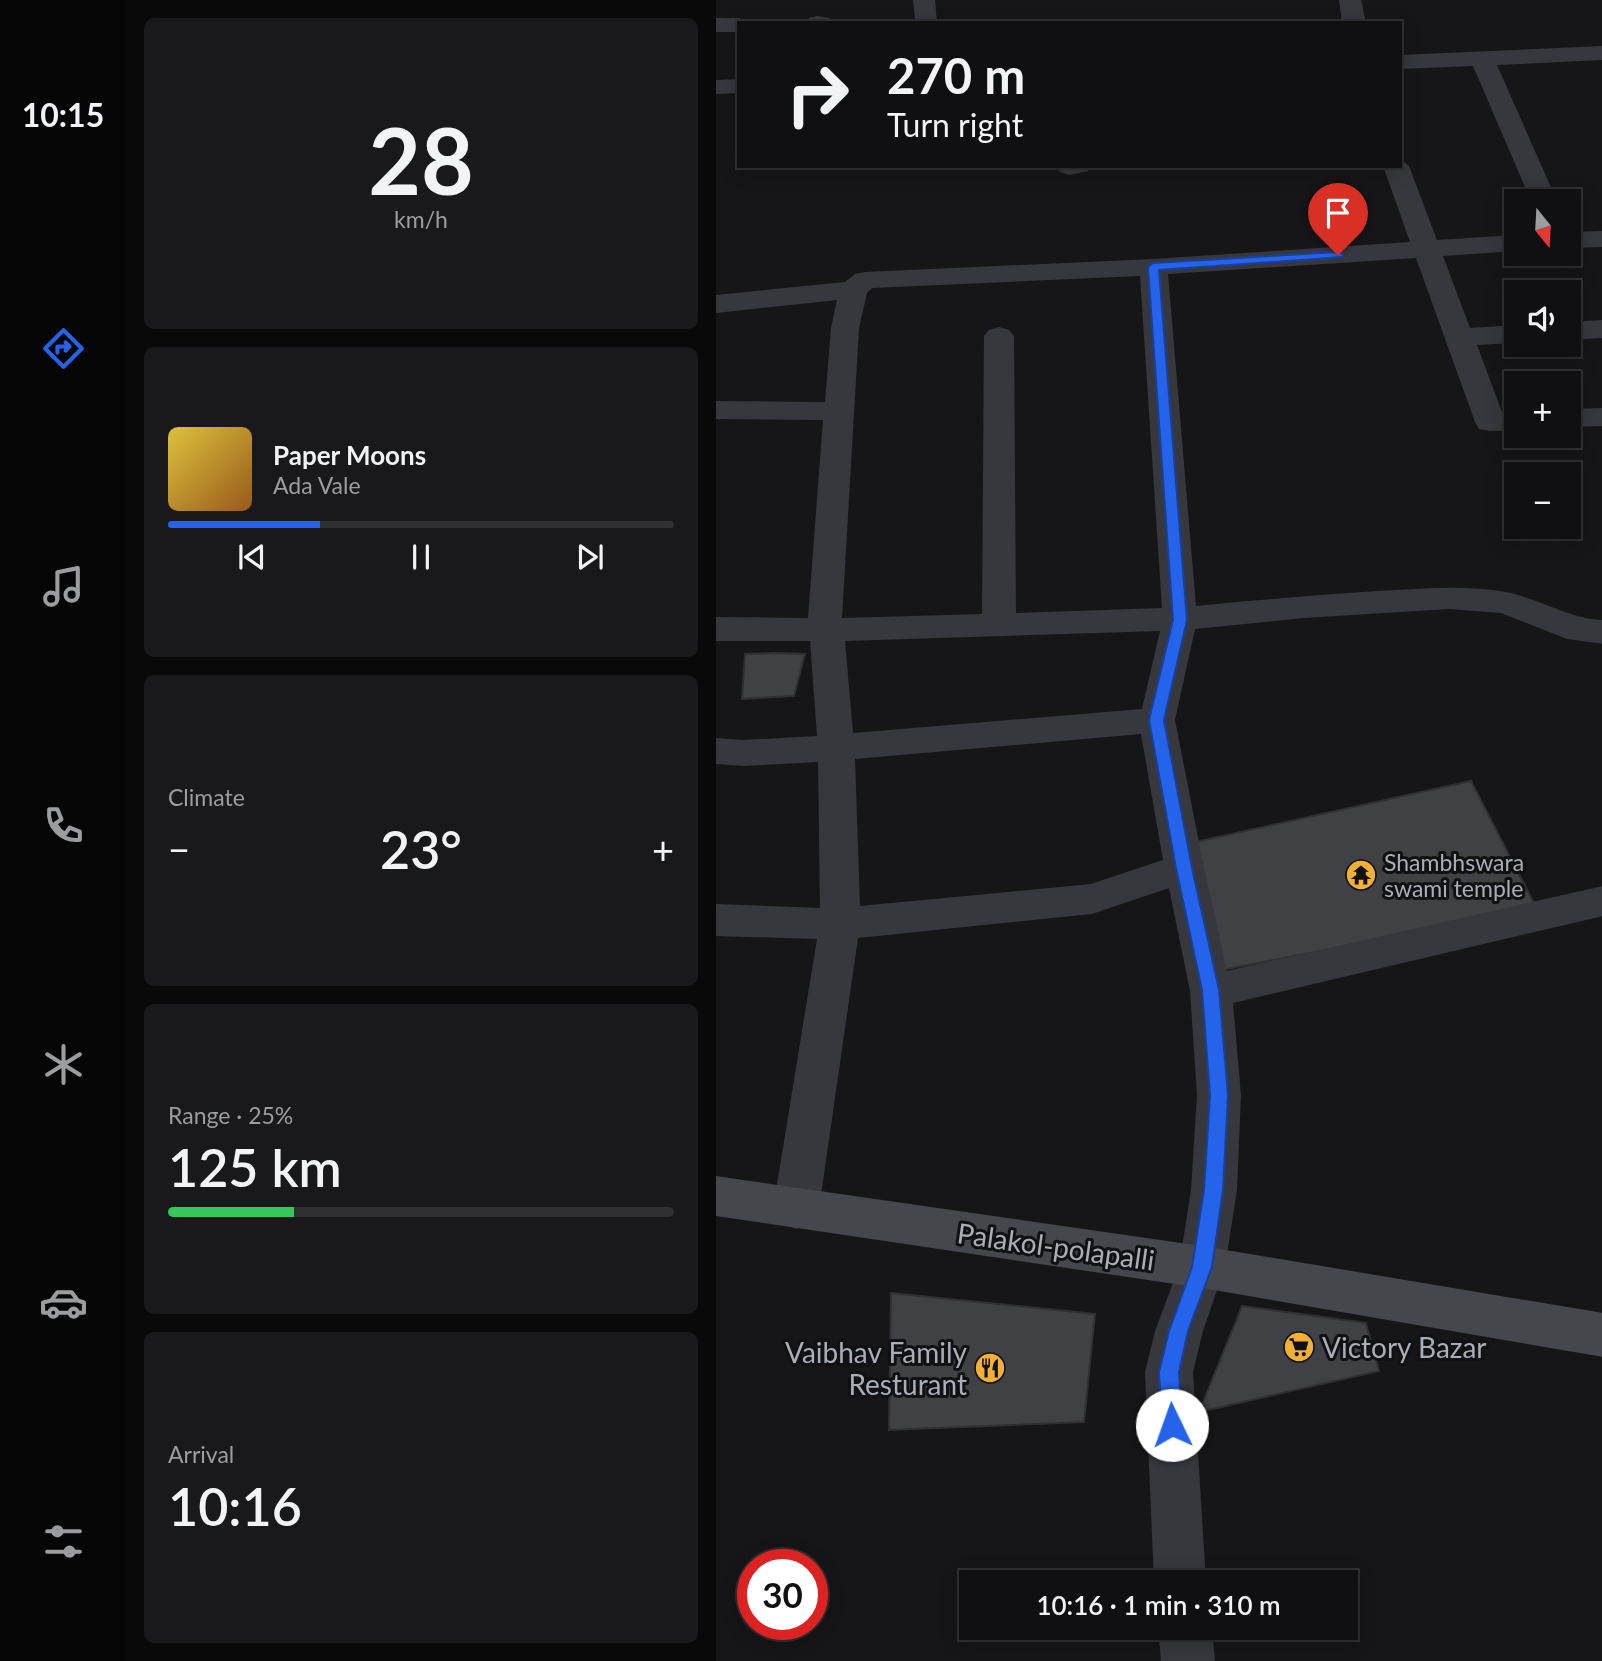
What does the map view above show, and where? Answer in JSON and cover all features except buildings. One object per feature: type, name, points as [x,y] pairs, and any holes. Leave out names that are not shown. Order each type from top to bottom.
[{"type":"street","points":[[924,0],[926,21]]},
{"type":"street","points":[[1350,0],[1354,21]]},
{"type":"street","points":[[716,25],[737,25]]},
{"type":"street","points":[[1402,62],[1602,53]]},
{"type":"street","points":[[1482,59],[1539,189]]},
{"type":"street","points":[[716,88],[737,86]]},
{"type":"street","points":[[1397,168],[1490,422],[1504,421]]},
{"type":"street","points":[[1581,240],[1602,239]]},
{"type":"street","points":[[716,304],[853,290],[865,280],[1153,267],[1504,244]]},
{"type":"street","points":[[1153,267],[1180,620],[1157,720],[1184,868],[1211,990],[1219,1095],[1214,1190],[1202,1267],[1179,1331],[1169,1372],[1179,1570]]},
{"type":"street","points":[[796,1209],[840,925],[836,748],[826,630],[830,513],[838,411],[845,328],[853,290]]},
{"type":"street","points":[[1581,330],[1602,329]]},
{"type":"street","points":[[1458,338],[1504,335]]},
{"type":"street","points":[[998,625],[999,336]]},
{"type":"street","points":[[716,410],[838,411]]},
{"type":"street","points":[[1581,418],[1602,417]]},
{"type":"street","points":[[716,629],[826,630],[1180,620],[1304,607],[1449,598],[1502,602],[1536,612],[1579,631],[1602,632]]},
{"type":"street","points":[[716,751],[743,753],[836,748],[1157,720]]},
{"type":"street","points":[[716,920],[840,925],[1092,900],[1184,868]]},
{"type":"street","points":[[1211,990],[1602,901]]},
{"type":"street","name":"Palakol-polapalli","points":[[716,1196],[1202,1267],[1602,1335]]},
{"type":"street","points":[[1186,1640],[1188,1661]]},
{"type":"place","name":"Shambhswara swami temple","points":[[1361,875]]},
{"type":"place","name":"Victory Bazar","points":[[1299,1347]]},
{"type":"place","name":"Vaibhav Family Resturant","points":[[990,1368]]},
{"type":"route","points":[[1172,1425],[1169,1372],[1192,1289],[1202,1267],[1214,1190],[1219,1095],[1211,990],[1184,868],[1157,720],[1180,620],[1153,267],[1338,255]]}]
